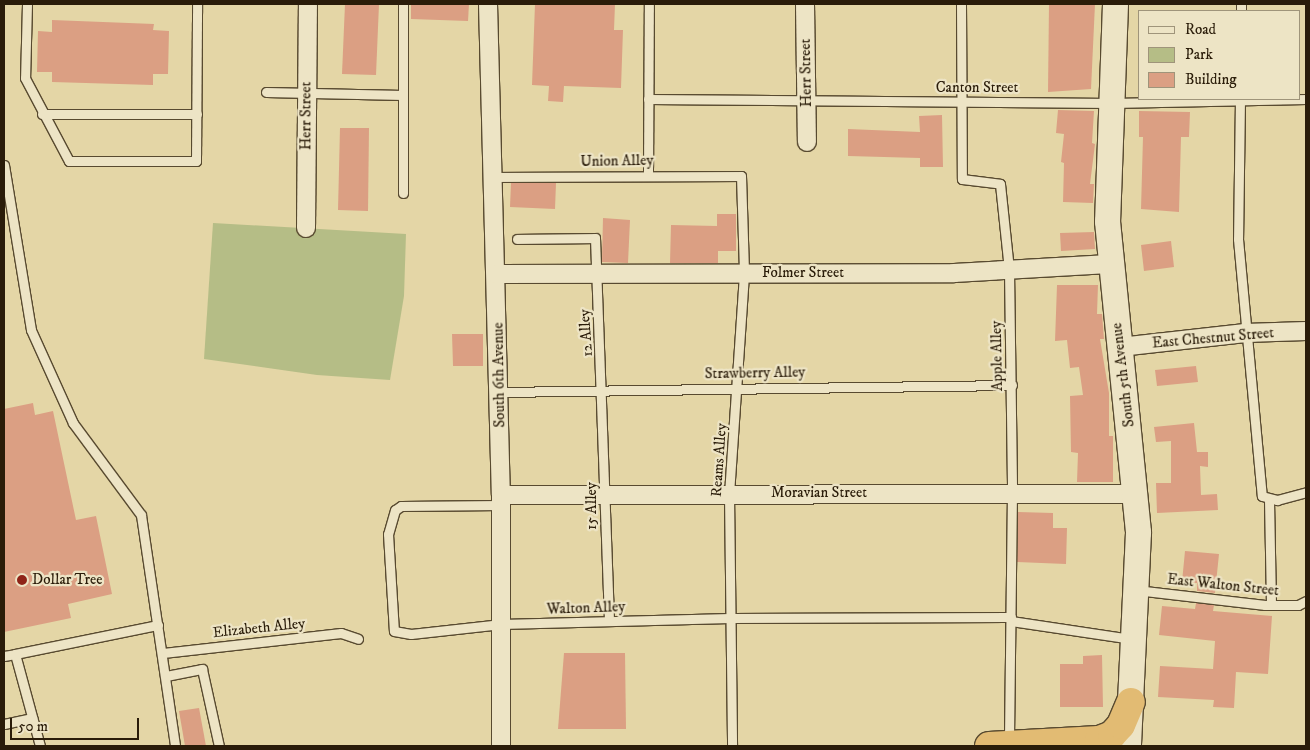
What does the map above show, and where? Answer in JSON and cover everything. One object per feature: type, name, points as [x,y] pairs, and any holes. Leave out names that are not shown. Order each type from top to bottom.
[{"type":"highway","points":[[999,744],[1100,740],[1112,735],[1131,702]]},
{"type":"main road","name":"South 5th Avenue","points":[[1115,4],[1109,264],[1136,494],[1136,590],[1128,746]]},
{"type":"street","name":"Herr Street","points":[[306,228],[308,4]]},
{"type":"street","name":"South 6th Avenue","points":[[488,4],[501,500],[501,746]]},
{"type":"street","name":"Herr Street","points":[[805,4],[807,142]]},
{"type":"street","name":"Folmer Street","points":[[496,274],[744,274],[1009,270],[1109,264]]},
{"type":"street","name":"East Chestnut Street","points":[[1120,347],[1245,332],[1306,332]]},
{"type":"street","name":"Moravian Street","points":[[501,500],[604,494],[1012,492],[1136,494]]},
{"type":"lane","points":[[27,4],[25,78],[42,114],[69,161],[196,161],[196,4]]},
{"type":"lane","points":[[402,4],[404,193]]},
{"type":"lane","points":[[648,174],[649,4]]},
{"type":"lane","name":"Apple Alley","points":[[961,4],[960,102],[962,179],[1000,184],[1009,270],[1012,385],[1011,619],[999,744]]},
{"type":"lane","points":[[266,92],[403,95]]},
{"type":"lane","name":"Canton Street","points":[[648,99],[806,102],[1112,103],[1208,100]]},
{"type":"lane","points":[[1240,100],[1238,239],[1245,332],[1262,496],[1269,500],[1306,492]]},
{"type":"lane","points":[[42,114],[197,114]]},
{"type":"lane","points":[[4,166],[31,330],[73,423],[141,515],[163,654],[175,746]]},
{"type":"lane","name":"Union Alley","points":[[494,177],[648,174],[741,176]]},
{"type":"lane","name":"Reams Alley","points":[[732,746],[728,494],[738,387],[744,274],[741,176]]},
{"type":"lane","name":"12 Alley","points":[[517,239],[595,238],[603,390]]},
{"type":"lane","name":"Strawberry Alley","points":[[499,392],[738,387],[1012,385]]},
{"type":"lane","name":"15 Alley","points":[[603,390],[604,494],[609,621]]},
{"type":"lane","name":"Walton Alley","points":[[501,500],[401,506],[391,517],[388,534],[394,631],[412,634],[501,624],[730,618],[1011,619],[1134,639]]},
{"type":"lane","points":[[1269,500],[1270,605]]},
{"type":"lane","name":"East Walton Street","points":[[1136,590],[1270,605],[1298,605],[1306,601]]},
{"type":"lane","points":[[4,656],[158,625]]},
{"type":"lane","name":"Elizabeth Alley","points":[[163,654],[341,633],[358,639]]},
{"type":"lane","points":[[15,654],[40,746]]},
{"type":"lane","points":[[166,676],[202,669],[219,746]]},
{"type":"lane","points":[[4,724],[32,718]]},
{"type":"green space","points":[[213,223],[406,234],[404,296],[390,380],[317,375],[204,359]]},
{"type":"building","points":[[345,4],[379,4],[376,75],[342,74]]},
{"type":"building","points":[[411,4],[469,4],[468,21],[411,19]]},
{"type":"building","points":[[535,4],[615,4],[614,30],[623,30],[621,88],[564,86],[563,102],[548,101],[549,86],[532,85]]},
{"type":"building","points":[[1049,4],[1095,4],[1091,89],[1048,92]]},
{"type":"building","points":[[52,20],[154,24],[153,30],[169,31],[168,74],[153,74],[153,85],[52,82],[52,72],[37,72],[38,31],[52,32]]},
{"type":"building","points":[[1058,110],[1094,111],[1092,143],[1095,144],[1090,184],[1094,184],[1093,203],[1063,202],[1064,163],[1061,162],[1064,134],[1056,133]]},
{"type":"building","points":[[1139,111],[1190,112],[1189,137],[1181,137],[1179,212],[1141,209],[1143,137],[1139,137]]},
{"type":"building","points":[[942,115],[943,167],[920,167],[920,158],[848,156],[848,129],[920,132],[919,116]]},
{"type":"building","points":[[340,128],[369,128],[368,211],[338,210]]},
{"type":"building","points":[[511,183],[556,183],[555,209],[510,207]]},
{"type":"building","points":[[717,214],[736,214],[736,251],[718,251],[718,263],[670,263],[671,225],[717,226]]},
{"type":"building","points":[[603,218],[630,220],[628,263],[602,262]]},
{"type":"building","points":[[1094,232],[1095,249],[1061,251],[1060,233]]},
{"type":"building","points":[[1171,241],[1174,267],[1144,271],[1141,245]]},
{"type":"building","points":[[1057,285],[1098,285],[1097,314],[1102,314],[1104,339],[1100,339],[1109,393],[1109,436],[1113,436],[1113,482],[1077,482],[1078,453],[1071,452],[1070,396],[1083,395],[1079,367],[1070,368],[1067,340],[1055,341]]},
{"type":"building","points":[[452,334],[483,334],[483,366],[453,366]]},
{"type":"building","points":[[1196,366],[1198,382],[1157,386],[1155,370]]},
{"type":"building","points":[[33,403],[35,415],[53,411],[76,520],[96,516],[112,594],[68,604],[71,618],[4,632],[4,409]]},
{"type":"building","points":[[1194,423],[1197,452],[1208,452],[1208,467],[1200,466],[1201,495],[1217,494],[1218,510],[1157,513],[1156,483],[1171,483],[1171,441],[1156,442],[1154,427]]},
{"type":"building","points":[[1018,512],[1053,513],[1053,528],[1067,528],[1066,564],[1017,562]]},
{"type":"building","points":[[1185,551],[1219,554],[1215,593],[1197,591],[1197,583],[1182,582]]},
{"type":"building","points":[[1196,603],[1214,605],[1213,611],[1272,616],[1268,674],[1236,672],[1234,708],[1213,707],[1214,700],[1158,697],[1160,666],[1213,669],[1215,641],[1159,635],[1162,606],[1195,609]]},
{"type":"building","points":[[564,653],[625,653],[626,729],[558,729]]},
{"type":"building","points":[[1102,655],[1103,707],[1060,707],[1060,664],[1083,664],[1083,656]]},
{"type":"building","points":[[199,708],[206,746],[185,746],[179,711]]},
{"type":"place","name":"Dollar Tree","points":[[22,580]]}]
